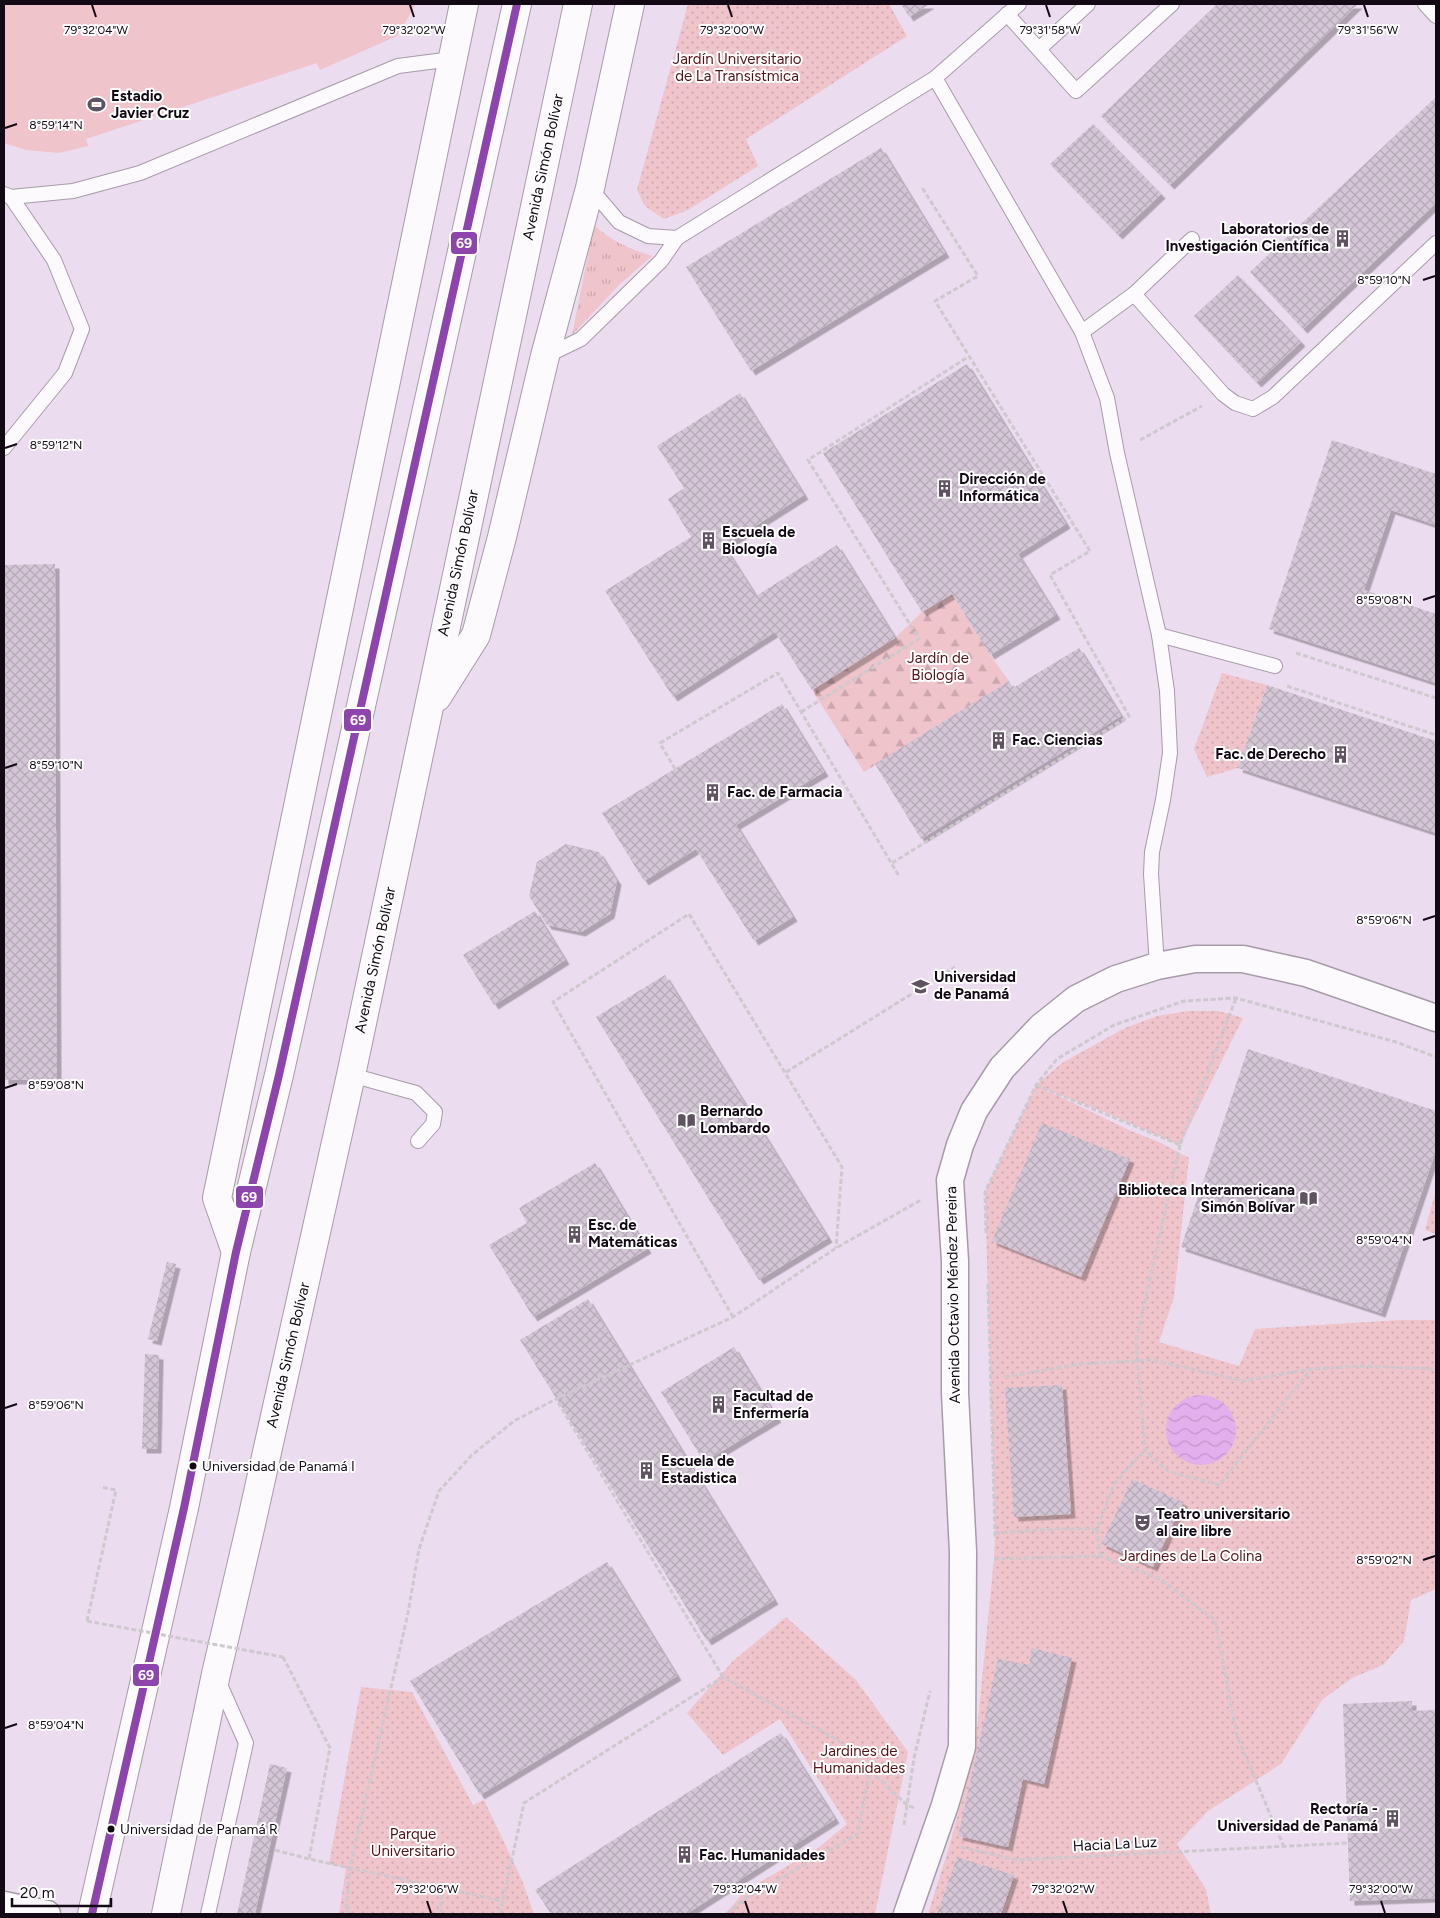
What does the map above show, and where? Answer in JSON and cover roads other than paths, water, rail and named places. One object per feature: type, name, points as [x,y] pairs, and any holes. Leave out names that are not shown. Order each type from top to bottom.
[{"type":"main road","points":[[236,1252],[217,1198],[464,4]]},
{"type":"main road","points":[[92,1914],[184,1508],[236,1252],[278,1075],[517,4]]},
{"type":"main road","name":"Avenida Simón Bolívar","points":[[166,1914],[216,1674],[351,1075],[578,4]]},
{"type":"main road","points":[[426,716],[476,635],[502,538],[545,356],[590,188],[630,4]]},
{"type":"street","name":"Avenida Octavio Méndez Pereira","points":[[907,1914],[940,1820],[962,1747],[963,1552],[956,1393],[955,1261],[950,1180],[960,1145],[974,1111],[1002,1068],[1041,1027],[1076,999],[1116,979],[1157,966],[1195,959],[1243,960],[1306,974],[1436,1018]]},
{"type":"street","points":[[4,1905],[47,1914]]},
{"type":"lane","points":[[545,356],[581,339],[661,261],[677,238],[935,78],[1018,4]]},
{"type":"lane","points":[[1039,50],[1088,4]]},
{"type":"lane","points":[[1007,14],[1076,91],[1172,4]]},
{"type":"lane","points":[[1425,4],[1436,16]]},
{"type":"lane","points":[[8,196],[73,191],[140,173],[398,66],[452,59]]},
{"type":"lane","points":[[935,78],[1082,332],[1107,398],[1117,453],[1159,635],[1167,691],[1170,753],[1163,800],[1152,852],[1151,874],[1157,966]]},
{"type":"lane","points":[[590,188],[619,222],[648,236],[677,238]]},
{"type":"lane","points":[[4,448],[66,373],[82,329],[54,260],[8,196]]},
{"type":"lane","points":[[1082,332],[1134,294],[1192,240]]},
{"type":"lane","points":[[1134,294],[1224,394],[1235,403],[1253,408],[1273,397],[1436,243]]},
{"type":"lane","points":[[1159,635],[1275,666]]},
{"type":"lane","points":[[351,1075],[416,1093],[435,1112],[433,1124],[418,1141]]},
{"type":"lane","points":[[208,1914],[246,1744],[216,1674]]},
{"type":"water","points":[[1201,1395],[1214,1398],[1226,1405],[1233,1417],[1236,1430],[1233,1443],[1226,1455],[1214,1462],[1201,1465],[1188,1462],[1176,1455],[1169,1443],[1166,1430],[1169,1417],[1176,1405],[1188,1398]]},
{"type":"place","name":"Estadio Javier Cruz","points":[[97,105]]},
{"type":"place","name":"Laboratorios de Investigación Científica","points":[[1343,238]]},
{"type":"place","name":"Dirección de Informática","points":[[945,488]]},
{"type":"place","name":"Escuela de Biología","points":[[708,541]]},
{"type":"place","name":"Fac. Ciencias","points":[[998,740]]},
{"type":"place","name":"Fac. de Derecho","points":[[1340,754]]},
{"type":"place","name":"Fac. de Farmacia","points":[[713,792]]},
{"type":"place","name":"Universidad de Panamá","points":[[920,986]]},
{"type":"place","name":"Bernardo Lombardo","points":[[686,1120]]},
{"type":"place","name":"Biblioteca Interamericana Simón Bolívar","points":[[1309,1199]]},
{"type":"place","name":"Esc. de Matemáticas","points":[[574,1234]]},
{"type":"place","name":"Facultad de Enfermería","points":[[719,1405]]},
{"type":"place","name":"Universidad de Panamá I","points":[[193,1466]]},
{"type":"place","name":"Escuela de Estadistica","points":[[647,1470]]},
{"type":"place","name":"Teatro universitario al aire libre","points":[[1142,1523]]},
{"type":"place","name":"Rectoría - Universidad de Panamá","points":[[1392,1818]]},
{"type":"place","name":"Universidad de Panamá R","points":[[111,1829]]},
{"type":"place","name":"Fac. Humanidades","points":[[685,1855]]},
{"type":"park label","name":"Jardín Universitario de La Transístmica","points":[[737,68]]},
{"type":"park label","name":"Jardín de Biología","points":[[938,666]]},
{"type":"park label","name":"Jardines de La Colina","points":[[1191,1556]]},
{"type":"park label","name":"Jardines de Humanidades","points":[[859,1760]]},
{"type":"park label","name":"Parque Universitario","points":[[413,1842]]}]
